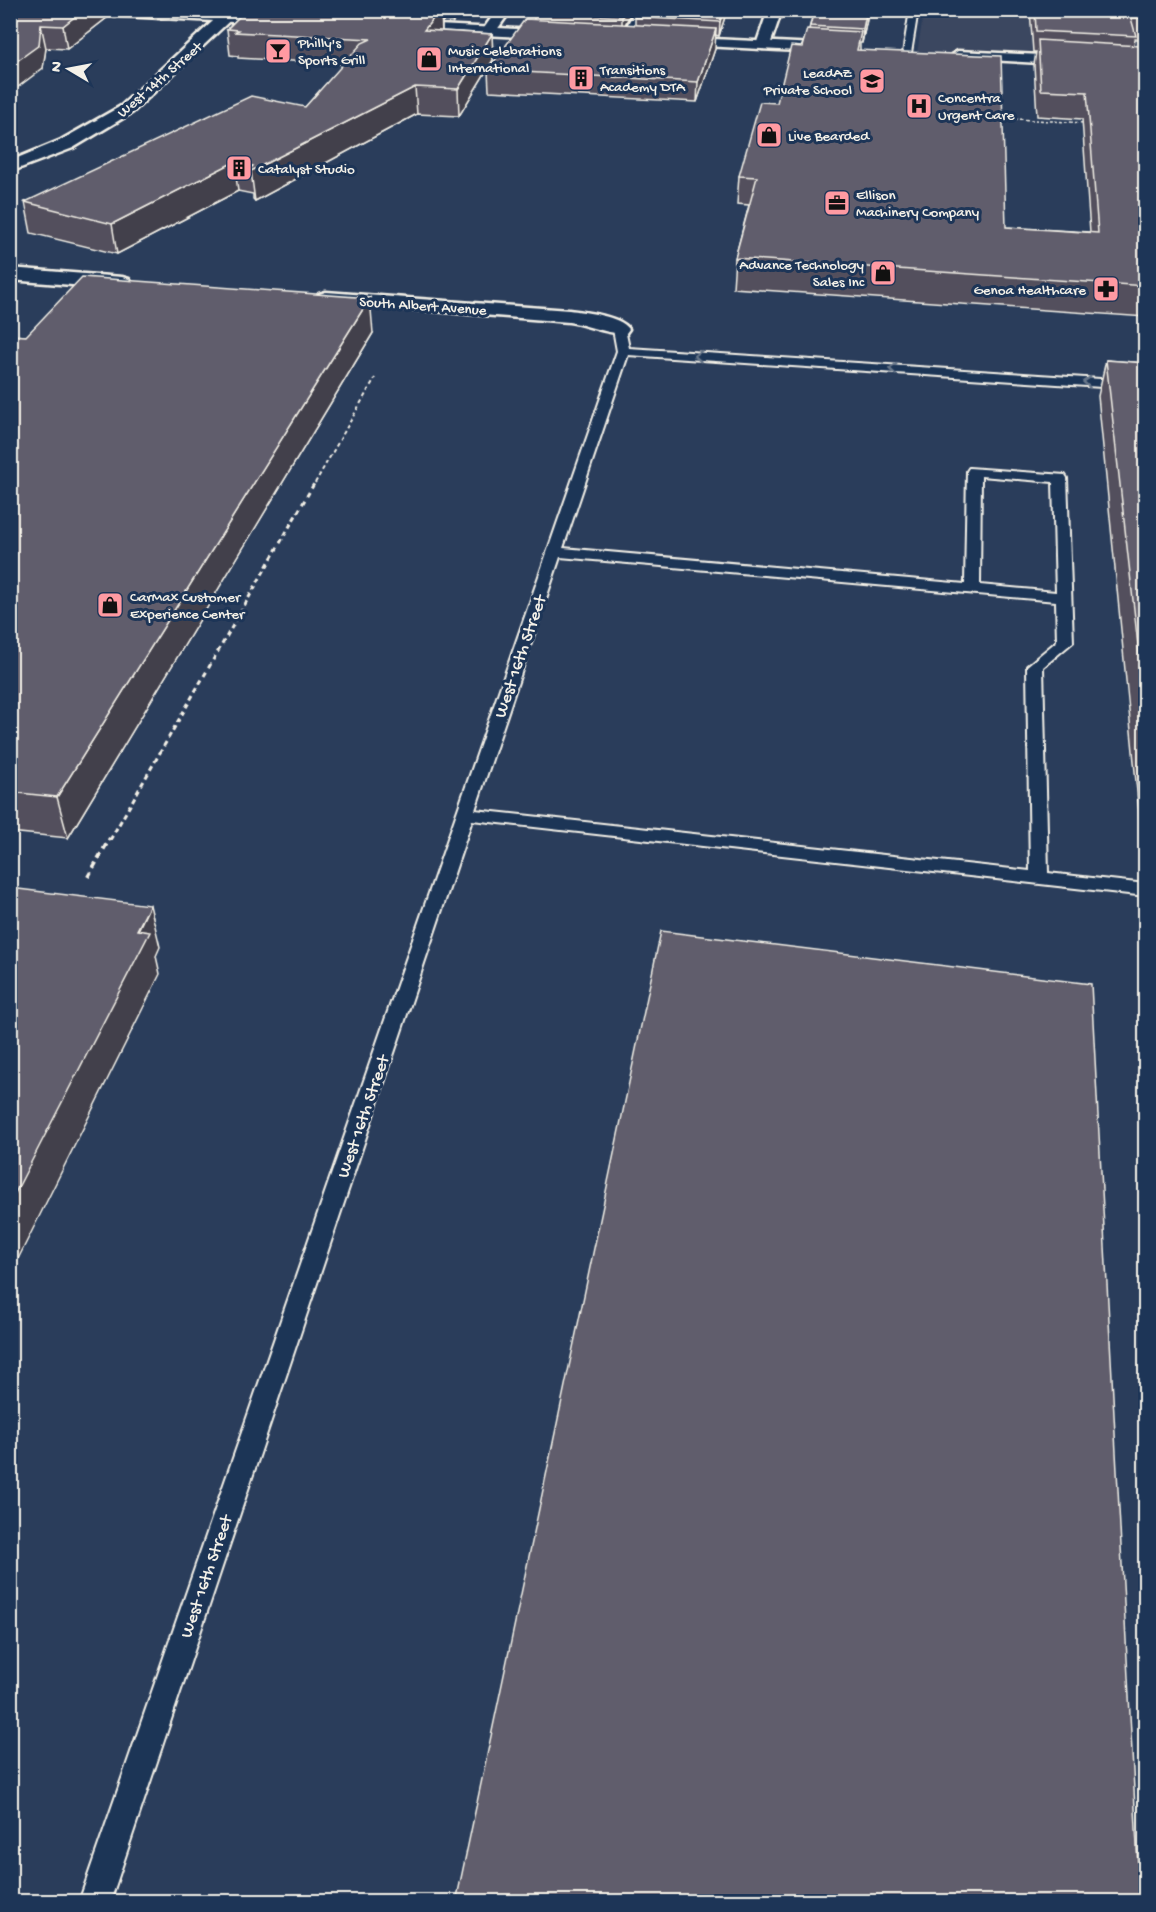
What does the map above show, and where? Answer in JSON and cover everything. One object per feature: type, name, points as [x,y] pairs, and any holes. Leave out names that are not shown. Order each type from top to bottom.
[{"type":"street","points":[[90,10],[230,14],[299,21]]},
{"type":"street","points":[[489,31],[504,10]]},
{"type":"street","points":[[763,45],[775,10]]},
{"type":"street","name":"West 14th Street","points":[[10,167],[68,144],[127,109],[230,14]]},
{"type":"street","points":[[378,26],[570,36]]},
{"type":"street","points":[[660,40],[852,50]]},
{"type":"street","points":[[940,54],[1146,65]]},
{"type":"street","points":[[10,274],[139,284]]},
{"type":"street","name":"South Albert Avenue","points":[[305,296],[569,316],[619,329]]},
{"type":"lane","points":[[625,38],[639,10]]},
{"type":"lane","points":[[907,53],[914,10]]},
{"type":"lane","name":"West 16th Street","points":[[94,1902],[623,351],[619,329]]},
{"type":"lane","points":[[623,351],[1146,386]]},
{"type":"lane","points":[[972,589],[974,471],[1060,478],[1065,642],[1035,666],[1039,878]]},
{"type":"lane","points":[[554,552],[1065,597]]},
{"type":"lane","points":[[465,814],[1146,890]]},
{"type":"path","points":[[991,118],[1093,124]]},
{"type":"path","points":[[88,877],[375,378]]},
{"type":"shaded area","points":[[924,11],[1145,11],[1145,65],[917,53]]},
{"type":"building","points":[[10,10],[83,10],[63,26],[41,25],[39,45],[10,66]]},
{"type":"building","points":[[246,10],[440,10],[424,30],[492,34],[458,89],[415,87],[251,171],[253,166],[234,162],[112,224],[25,202],[251,96],[305,107],[362,43],[371,39],[235,32],[238,30],[227,29]]},
{"type":"building","points":[[535,10],[626,10],[622,17],[534,12]]},
{"type":"building","points":[[639,10],[723,10],[720,22],[635,17]]},
{"type":"building","points":[[814,10],[867,10],[863,29],[810,26]]},
{"type":"building","points":[[1035,10],[1146,10],[1146,18],[1131,18],[1136,36],[1036,31]]},
{"type":"building","points":[[525,19],[716,29],[698,82],[488,70]]},
{"type":"building","points":[[807,29],[861,32],[857,50],[1001,56],[1006,227],[1098,233],[1087,92],[1041,90],[1038,40],[1140,46],[1146,69],[1146,286],[735,258],[757,177],[739,176],[760,102],[777,103],[791,46],[802,47]]},
{"type":"building","name":"CarMax Customer Experience Center","points":[[82,277],[370,298],[57,797],[10,792],[10,335],[26,336]]},
{"type":"building","points":[[1106,360],[1146,363],[1146,716]]},
{"type":"building","points":[[10,888],[150,905],[137,930],[150,932],[10,1203]]},
{"type":"building","points":[[661,931],[1091,984],[1140,1902],[456,1902]]},
{"type":"place","name":"Philly's Sports Grill","points":[[278,51]]},
{"type":"place","name":"Music Celebrations International","points":[[429,59]]},
{"type":"place","name":"Transitions Academy DTA","points":[[581,78]]},
{"type":"place","name":"LeadAZ Private School","points":[[872,81]]},
{"type":"place","name":"Concentra Urgent Care","points":[[919,106]]},
{"type":"place","name":"Live Bearded","points":[[769,135]]},
{"type":"place","name":"Catalyst Studio","points":[[239,168]]},
{"type":"place","name":"Ellison Machinery Company","points":[[837,203]]},
{"type":"place","name":"Advance Technology Sales Inc","points":[[883,273]]},
{"type":"place","name":"Genoa Healthcare","points":[[1106,289]]},
{"type":"place","name":"CarMax Customer Experience Center","points":[[110,605]]}]
